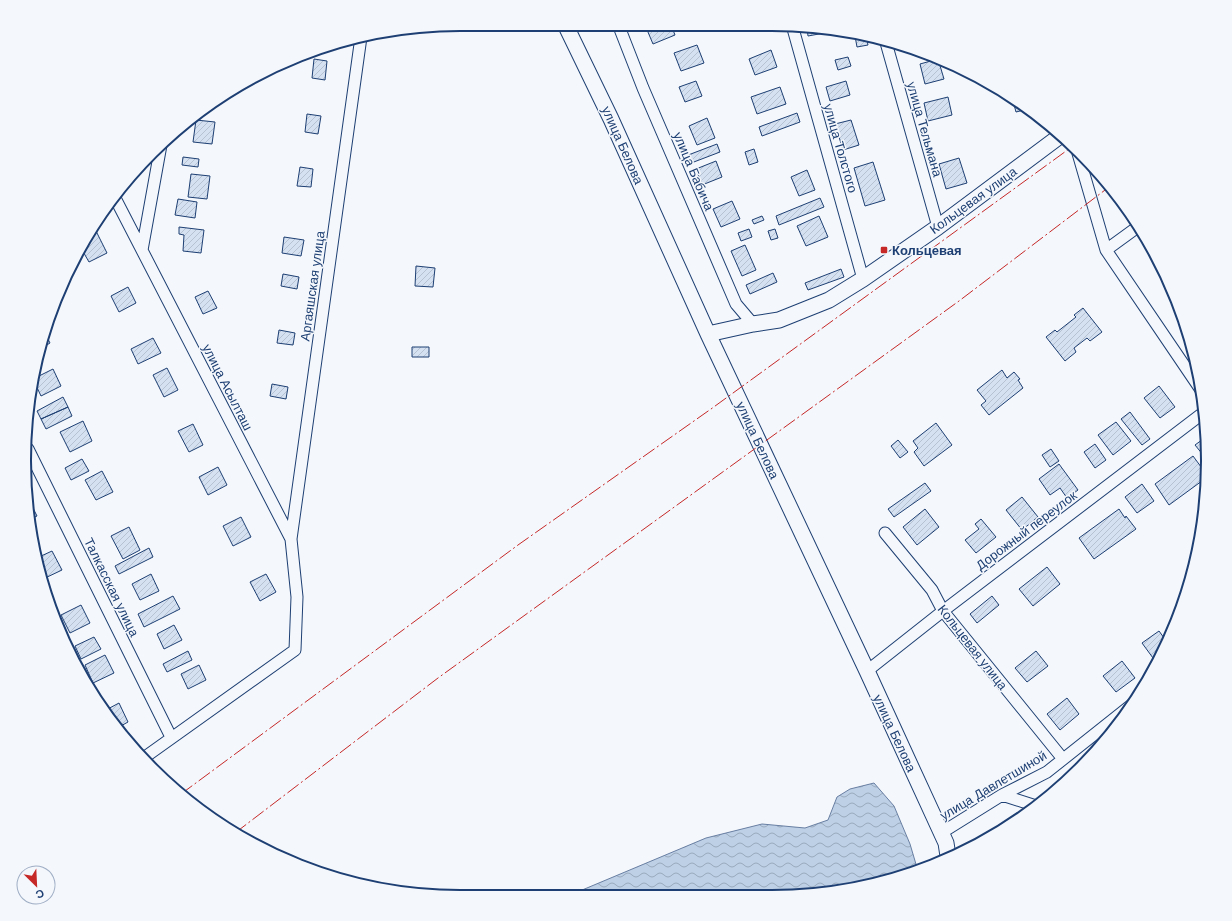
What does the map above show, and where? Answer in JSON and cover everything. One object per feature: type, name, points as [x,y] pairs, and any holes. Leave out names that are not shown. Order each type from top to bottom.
[{"type":"main road","name":"улица Белова","points":[[569,31],[611,119],[708,334],[867,671],[946,844],[947,852]]},
{"type":"main road","name":"Кольцевая улица","points":[[708,334],[779,320],[829,300],[863,279],[938,227],[1056,139]]},
{"type":"street","name":"улица Бабича","points":[[621,31],[643,88],[736,304],[753,324]]},
{"type":"street","name":"улица Толстого","points":[[794,32],[863,279]]},
{"type":"street","name":"Аргаяшская улица","points":[[291,539],[360,43]]},
{"type":"street","name":"улица Тельмана","points":[[888,48],[938,227]]},
{"type":"street","points":[[142,250],[159,155]]},
{"type":"street","points":[[1081,163],[1106,250],[1193,379]]},
{"type":"street","name":"улица Асылташ","points":[[117,203],[291,539],[297,597],[295,650],[171,737]]},
{"type":"street","points":[[1106,250],[1134,230]]},
{"type":"street","name":"Дорожный переулок","points":[[867,671],[943,611],[1198,417]]},
{"type":"street","name":"Талкасская улица","points":[[31,455],[171,737]]},
{"type":"street","name":"Кольцевая улица","points":[[885,533],[932,590],[943,611],[1063,759]]},
{"type":"street","name":"улица Давлетшиной","points":[[941,833],[1002,795],[1047,772],[1115,718]]},
{"type":"street","points":[[148,754],[171,737]]},
{"type":"street","points":[[1002,795],[1029,804]]},
{"type":"water","points":[[874,783],[894,806],[910,844],[916,865],[855,882],[800,889],[582,890],[706,838],[762,824],[805,828],[828,820],[837,797],[850,789]]},
{"type":"building","points":[[648,31],[673,31],[675,35],[653,44]]},
{"type":"building","points":[[808,33],[819,34],[808,36]]},
{"type":"building","points":[[856,39],[867,42],[868,45],[857,47]]},
{"type":"building","points":[[697,45],[704,63],[681,71],[674,53]]},
{"type":"building","points":[[771,50],[777,67],[755,75],[749,59]]},
{"type":"building","points":[[848,57],[851,66],[838,70],[835,60]]},
{"type":"building","points":[[314,59],[327,61],[325,80],[312,78]]},
{"type":"building","points":[[929,61],[940,66],[944,79],[925,84],[920,64]]},
{"type":"building","points":[[696,81],[702,96],[685,102],[679,87]]},
{"type":"building","points":[[846,81],[850,95],[830,101],[826,87]]},
{"type":"building","points":[[780,87],[786,104],[757,114],[751,97]]},
{"type":"building","points":[[948,97],[952,115],[928,121],[924,103]]},
{"type":"building","points":[[1014,106],[1021,111],[1016,112]]},
{"type":"building","points":[[797,113],[800,122],[762,136],[759,127]]},
{"type":"building","points":[[307,114],[321,116],[318,134],[305,132]]},
{"type":"building","points":[[707,118],[715,138],[697,145],[689,126]]},
{"type":"building","points":[[199,120],[215,122],[212,144],[193,142],[196,123]]},
{"type":"building","points":[[851,120],[859,145],[843,150],[835,124]]},
{"type":"building","points":[[717,144],[720,152],[686,165],[683,157]]},
{"type":"building","points":[[754,149],[758,162],[749,165],[745,152]]},
{"type":"building","points":[[183,157],[199,159],[198,167],[182,165]]},
{"type":"building","points":[[959,158],[967,183],[946,189],[939,164]]},
{"type":"building","points":[[716,161],[722,177],[702,185],[696,169]]},
{"type":"building","points":[[873,162],[885,200],[865,206],[854,168]]},
{"type":"building","points":[[300,167],[313,169],[311,187],[297,186]]},
{"type":"building","points":[[807,170],[815,190],[799,196],[791,177]]},
{"type":"building","points":[[191,174],[210,176],[207,199],[188,197]]},
{"type":"building","points":[[820,198],[824,207],[779,225],[776,216]]},
{"type":"building","points":[[178,199],[197,202],[195,218],[175,215]]},
{"type":"building","points":[[732,201],[740,219],[721,227],[713,209]]},
{"type":"building","points":[[762,216],[764,220],[754,224],[752,220]]},
{"type":"building","points":[[819,216],[828,237],[806,246],[797,226]]},
{"type":"building","points":[[179,227],[204,230],[201,253],[183,251],[184,235],[179,234]]},
{"type":"building","points":[[749,229],[752,237],[741,241],[738,233]]},
{"type":"building","points":[[775,229],[778,238],[771,240],[768,231]]},
{"type":"building","points":[[97,233],[107,253],[89,262],[84,254]]},
{"type":"building","points":[[284,237],[304,240],[301,256],[282,253]]},
{"type":"building","points":[[745,245],[756,270],[742,276],[731,251]]},
{"type":"building","points":[[416,266],[435,268],[433,287],[415,286]]},
{"type":"building","points":[[841,269],[844,277],[808,290],[805,283]]},
{"type":"building","points":[[773,273],[777,282],[750,294],[746,285]]},
{"type":"building","points":[[283,274],[299,277],[297,289],[281,286]]},
{"type":"building","points":[[128,287],[136,303],[119,312],[111,296]]},
{"type":"building","points":[[208,291],[217,308],[203,314],[195,297]]},
{"type":"building","points":[[1083,308],[1102,332],[1090,341],[1087,338],[1074,348],[1076,352],[1065,361],[1046,337],[1055,330],[1057,332],[1076,317],[1074,315]]},
{"type":"building","points":[[279,330],[295,333],[293,345],[277,343]]},
{"type":"building","points":[[153,338],[161,353],[138,364],[131,349]]},
{"type":"building","points":[[412,347],[429,347],[429,357],[412,357]]},
{"type":"building","points":[[167,368],[178,390],[164,397],[153,375]]},
{"type":"building","points":[[53,369],[61,386],[41,396],[37,388],[39,376]]},
{"type":"building","points":[[1002,370],[1007,378],[1014,372],[1020,379],[1018,380],[1023,388],[989,415],[981,405],[986,401],[977,390]]},
{"type":"building","points":[[272,384],[288,387],[286,399],[270,396]]},
{"type":"building","points":[[1159,386],[1175,407],[1160,418],[1144,398]]},
{"type":"building","points":[[63,397],[68,407],[41,419],[37,411]]},
{"type":"building","points":[[68,407],[72,416],[46,429],[41,419]]},
{"type":"building","points":[[1130,412],[1150,439],[1142,445],[1121,419]]},
{"type":"building","points":[[83,421],[92,441],[70,452],[60,432]]},
{"type":"building","points":[[1116,422],[1131,441],[1113,455],[1098,435]]},
{"type":"building","points":[[936,423],[952,445],[924,466],[914,452],[918,448],[913,441]]},
{"type":"building","points":[[193,424],[203,445],[189,452],[178,431]]},
{"type":"building","points":[[898,440],[908,452],[900,458],[891,446]]},
{"type":"building","points":[[1200,441],[1201,452],[1195,445]]},
{"type":"building","points":[[1095,444],[1106,460],[1095,468],[1084,452]]},
{"type":"building","points":[[1051,449],[1059,461],[1050,467],[1042,455]]},
{"type":"building","points":[[1193,456],[1201,467],[1200,482],[1169,505],[1155,484]]},
{"type":"building","points":[[82,459],[89,471],[71,480],[65,468]]},
{"type":"building","points":[[1059,464],[1078,490],[1067,498],[1060,488],[1050,495],[1039,479]]},
{"type":"building","points":[[218,467],[227,485],[208,495],[199,477]]},
{"type":"building","points":[[102,471],[113,492],[96,500],[85,480]]},
{"type":"building","points":[[925,483],[931,491],[894,517],[888,509]]},
{"type":"building","points":[[1142,484],[1154,501],[1137,513],[1125,497]]},
{"type":"building","points":[[1022,497],[1038,517],[1022,530],[1006,510]]},
{"type":"building","points":[[925,509],[939,527],[917,545],[903,527]]},
{"type":"building","points":[[1119,509],[1125,518],[1126,516],[1136,529],[1094,559],[1079,538]]},
{"type":"building","points":[[241,517],[251,537],[233,546],[223,526]]},
{"type":"building","points":[[981,519],[996,537],[976,553],[965,540],[979,529],[975,524]]},
{"type":"building","points":[[129,527],[140,550],[123,559],[111,536]]},
{"type":"building","points":[[149,548],[153,557],[119,574],[115,566]]},
{"type":"building","points":[[52,551],[62,570],[47,577],[42,556]]},
{"type":"building","points":[[1047,567],[1060,584],[1033,606],[1019,589]]},
{"type":"building","points":[[151,574],[159,591],[140,600],[132,584]]},
{"type":"building","points":[[266,574],[276,592],[260,601],[250,582]]},
{"type":"building","points":[[173,596],[180,609],[144,627],[138,614]]},
{"type":"building","points":[[992,596],[999,605],[977,623],[970,614]]},
{"type":"building","points":[[81,605],[90,623],[70,633],[61,615]]},
{"type":"building","points":[[174,625],[182,640],[164,649],[157,634]]},
{"type":"building","points":[[1159,631],[1163,636],[1153,658],[1142,643]]},
{"type":"building","points":[[94,637],[101,649],[81,659],[75,646]]},
{"type":"building","points":[[188,651],[192,660],[167,672],[163,664]]},
{"type":"building","points":[[1036,651],[1048,666],[1027,682],[1015,668]]},
{"type":"building","points":[[105,655],[114,673],[94,683],[85,665]]},
{"type":"building","points":[[1122,661],[1135,678],[1116,692],[1103,676]]},
{"type":"building","points":[[199,665],[206,680],[188,689],[181,674]]},
{"type":"building","points":[[1067,698],[1079,714],[1060,730],[1047,714]]},
{"type":"building","points":[[119,703],[128,722],[122,725],[110,708]]},
{"type":"power","points":[[186,790],[518,545],[711,409],[1068,150]]},
{"type":"power","points":[[241,829],[438,678],[959,301],[1105,190]]},
{"type":"place","name":"Кольцевая","points":[[884,250]]}]
